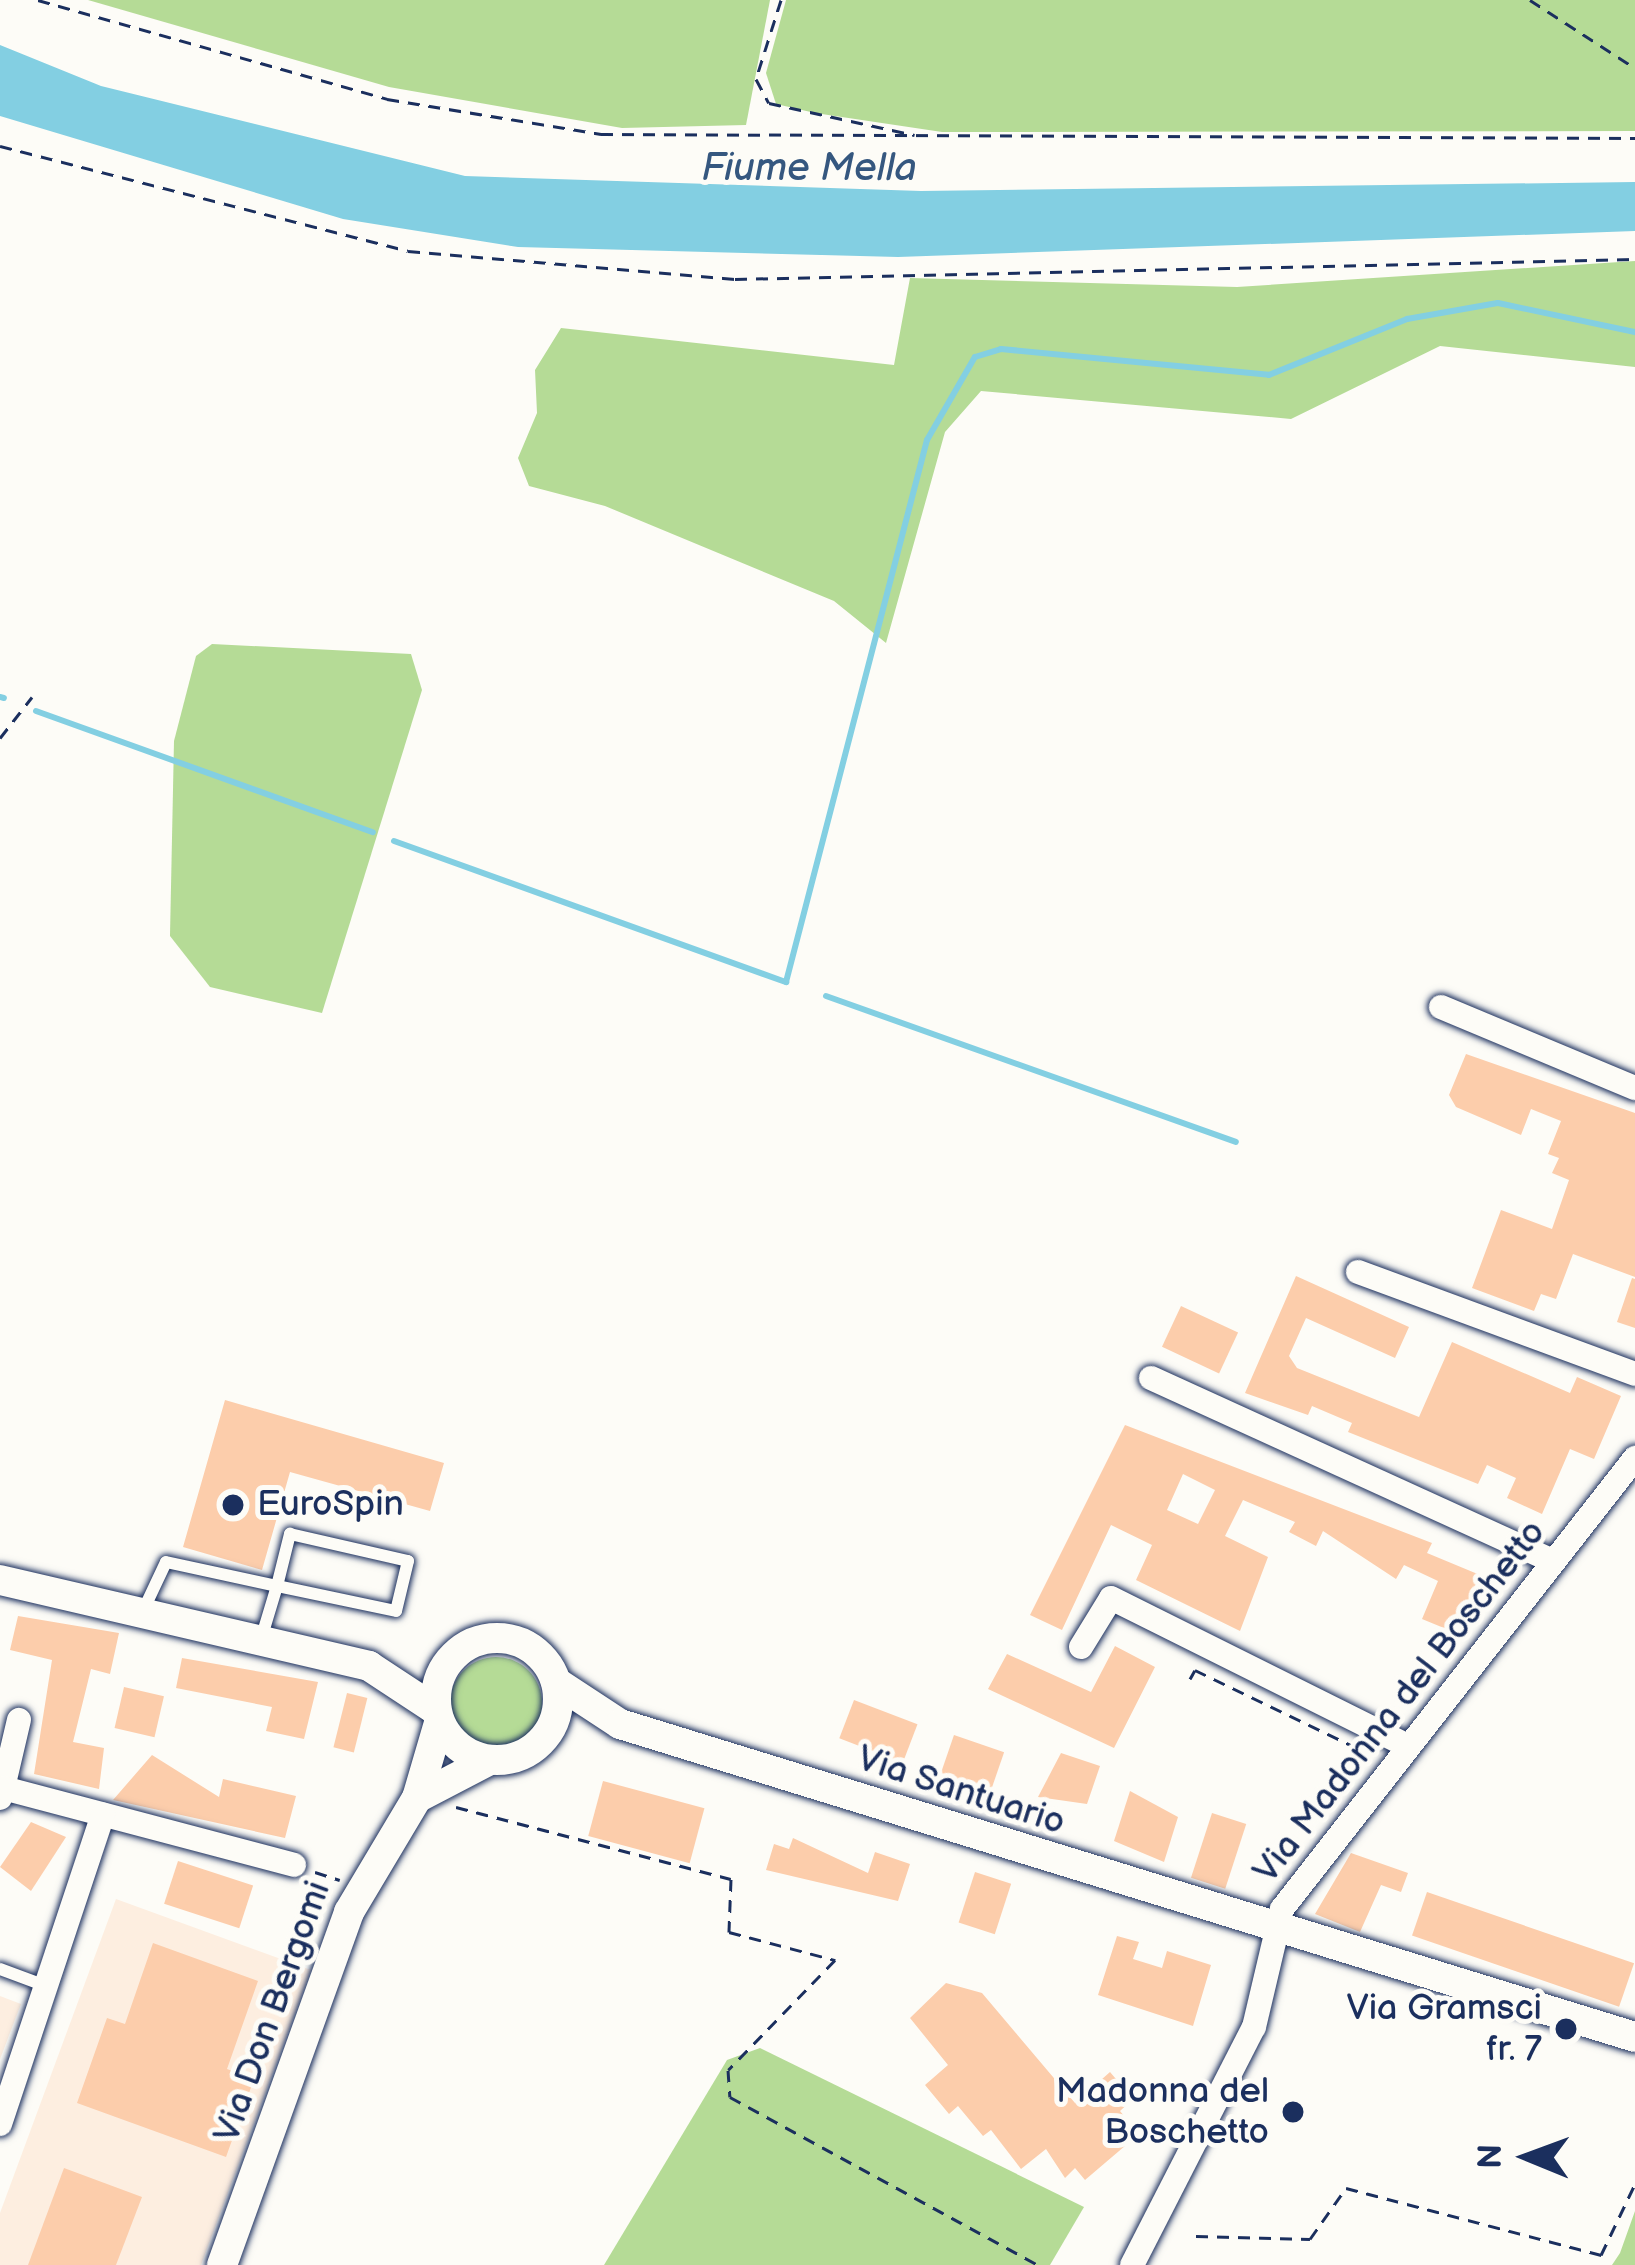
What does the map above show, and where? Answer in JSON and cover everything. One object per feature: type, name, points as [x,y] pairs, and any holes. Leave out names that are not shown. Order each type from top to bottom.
[{"type":"street","points":[[1441,1006],[1635,1088]]},
{"type":"street","points":[[1358,1272],[1635,1374]]},
{"type":"street","points":[[1150,1378],[1553,1561]]},
{"type":"street","name":"Via Madonna del Boschetto","points":[[1132,2265],[1238,2066],[1282,1909],[1635,1458]]},
{"type":"street","points":[[0,1580],[369,1666],[513,1640],[556,1682],[548,1735],[488,1761],[429,1802]]},
{"type":"street","points":[[1081,1646],[1111,1598],[1398,1755]]},
{"type":"street","points":[[438,1716],[455,1654]]},
{"type":"street","points":[[369,1666],[438,1716],[488,1761]]},
{"type":"street","name":"Via Santuario","points":[[556,1682],[620,1724],[1277,1933],[1635,2037]]},
{"type":"street","name":"Via Don Bergomi","points":[[222,2265],[349,1912],[429,1802],[438,1716]]},
{"type":"street","points":[[20,1720],[2,1793],[293,1865]]},
{"type":"street","name":"Via Santuario","points":[[548,1735],[620,1724]]},
{"type":"street","points":[[0,2124],[103,1815]]},
{"type":"lane","points":[[141,1614],[166,1562],[277,1586],[397,1611],[408,1561],[290,1534],[277,1586],[260,1641]]},
{"type":"lane","points":[[0,1969],[46,1986]]},
{"type":"path","points":[[38,0],[206,55],[500,119],[670,138],[1635,138]]},
{"type":"path","points":[[781,0],[756,79],[769,104],[927,138]]},
{"type":"path","points":[[1530,0],[1635,68]]},
{"type":"path","points":[[0,146],[408,251],[735,279],[1635,259]]},
{"type":"path","points":[[0,739],[32,697]]},
{"type":"path","points":[[1190,1679],[1195,1670],[1398,1755]]},
{"type":"path","points":[[429,1802],[731,1879],[729,1932],[838,1966],[728,2070],[730,2097],[1038,2265]]},
{"type":"path","points":[[293,1865],[347,1882]]},
{"type":"path","points":[[1196,2236],[1310,2239],[1338,2191],[1353,2188],[1601,2255],[1635,2184]]},
{"type":"shaded area","points":[[116,1899],[311,1970],[201,2265],[0,2265],[0,2213]]},
{"type":"shaded area","points":[[0,1996],[21,2004],[0,2059]]},
{"type":"green space","points":[[88,0],[770,0],[746,125],[622,128],[389,87]]},
{"type":"green space","points":[[786,0],[1635,0],[1635,131],[942,132],[815,113],[776,104],[766,73]]},
{"type":"green space","points":[[1635,261],[1635,367],[1440,346],[1291,419],[981,391],[945,432],[886,643],[834,601],[605,506],[529,486],[518,458],[537,413],[535,370],[561,328],[894,365],[910,278],[1237,287]]},
{"type":"green space","points":[[212,644],[411,654],[422,690],[322,1013],[210,987],[170,936],[174,741],[196,656]]},
{"type":"green space","points":[[496,1657],[528,1671],[542,1703],[528,1735],[496,1749],[464,1735],[450,1703],[464,1671]]},
{"type":"green space","points":[[760,2048],[1084,2207],[1050,2265],[604,2265],[727,2060]]},
{"type":"green space","points":[[1635,2211],[1635,2265],[1612,2265],[1620,2253]]},
{"type":"water","points":[[0,45],[101,86],[465,176],[921,191],[1635,182],[1635,231],[898,257],[518,247],[343,219],[0,116]]},
{"type":"building","points":[[1466,1054],[1635,1113],[1635,1277],[1573,1254],[1556,1299],[1541,1294],[1534,1311],[1472,1288],[1501,1210],[1552,1229],[1569,1180],[1552,1173],[1559,1158],[1548,1154],[1561,1121],[1531,1109],[1521,1135],[1456,1107],[1449,1095]]},
{"type":"building","points":[[1296,1276],[1409,1327],[1395,1358],[1306,1318],[1289,1356],[1297,1368],[1419,1417],[1452,1342],[1570,1393],[1577,1377],[1621,1396],[1594,1459],[1570,1449],[1542,1514],[1507,1498],[1516,1478],[1487,1465],[1478,1484],[1348,1432],[1352,1423],[1312,1406],[1308,1415],[1245,1393]]},
{"type":"building","points":[[1635,1279],[1635,1328],[1617,1322]]},
{"type":"building","points":[[1181,1306],[1238,1333],[1219,1373],[1162,1347]]},
{"type":"building","points":[[225,1400],[444,1463],[430,1511],[290,1472],[262,1570],[183,1547]]},
{"type":"building","points":[[1125,1425],[1432,1543],[1427,1553],[1480,1575],[1456,1633],[1422,1619],[1438,1581],[1404,1565],[1396,1579],[1323,1531],[1316,1546],[1289,1532],[1295,1522],[1243,1500],[1225,1536],[1268,1557],[1240,1631],[1136,1580],[1152,1545],[1111,1525],[1062,1630],[1030,1615]],"holes":[[[1183,1474],[1215,1490],[1198,1524],[1167,1510]]]},
{"type":"building","points":[[18,1616],[119,1633],[110,1674],[91,1669],[73,1742],[104,1748],[99,1789],[34,1774],[52,1660],[10,1650]]},
{"type":"building","points":[[1115,1646],[1155,1667],[1114,1748],[988,1689],[1007,1654],[1091,1692]]},
{"type":"building","points":[[182,1658],[318,1682],[304,1739],[266,1731],[272,1707],[176,1688]]},
{"type":"building","points":[[124,1687],[164,1696],[155,1737],[115,1728]]},
{"type":"building","points":[[347,1693],[367,1698],[354,1752],[333,1747]]},
{"type":"building","points":[[854,1700],[917,1724],[903,1763],[839,1738]]},
{"type":"building","points":[[954,1735],[1004,1752],[988,1800],[938,1782]]},
{"type":"building","points":[[1061,1753],[1100,1766],[1087,1804],[1038,1797]]},
{"type":"building","points":[[152,1755],[219,1797],[223,1779],[296,1796],[285,1838],[113,1800]]},
{"type":"building","points":[[603,1781],[704,1808],[690,1863],[588,1836]]},
{"type":"building","points":[[1130,1791],[1178,1817],[1164,1862],[1114,1841]]},
{"type":"building","points":[[1212,1813],[1246,1824],[1225,1889],[1191,1878]]},
{"type":"building","points":[[31,1822],[66,1837],[31,1891],[0,1867]]},
{"type":"building","points":[[793,1838],[868,1873],[875,1852],[910,1864],[898,1901],[766,1870],[774,1844],[789,1849]]},
{"type":"building","points":[[1351,1853],[1408,1873],[1401,1892],[1381,1885],[1360,1932],[1315,1914]]},
{"type":"building","points":[[178,1861],[253,1885],[239,1928],[164,1904]]},
{"type":"building","points":[[975,1872],[1011,1884],[995,1934],[959,1922]]},
{"type":"building","points":[[1427,1892],[1634,1963],[1619,2007],[1412,1935]]},
{"type":"building","points":[[1117,1936],[1139,1942],[1133,1959],[1162,1968],[1167,1951],[1211,1965],[1193,2026],[1098,1995]]},
{"type":"building","points":[[153,1943],[258,1981],[227,2069],[254,2079],[226,2157],[77,2103],[107,2018],[125,2024]]},
{"type":"building","points":[[946,1983],[982,1993],[1075,2103],[1110,2072],[1133,2099],[1120,2111],[1139,2134],[1085,2180],[1075,2168],[1065,2178],[1046,2149],[1021,2169],[991,2130],[983,2136],[958,2106],[949,2114],[925,2085],[948,2065],[910,2018]]},
{"type":"building","points":[[64,2168],[142,2197],[116,2265],[28,2265]]},
{"type":"waterway","points":[[394,841],[786,982],[927,440],[975,357],[1001,349],[1269,375],[1407,319],[1498,303],[1635,332]]},
{"type":"waterway","points":[[0,697],[4,698]]},
{"type":"waterway","points":[[36,711],[373,832]]},
{"type":"waterway","points":[[826,996],[1236,1142]]},
{"type":"place","name":"EuroSpin","points":[[233,1505]]},
{"type":"place","name":"Via Gramsci fr. 7","points":[[1566,2029]]},
{"type":"place","name":"Madonna del Boschetto","points":[[1293,2112]]},
{"type":"water label","name":"Fiume Mella","points":[[809,169]]}]
